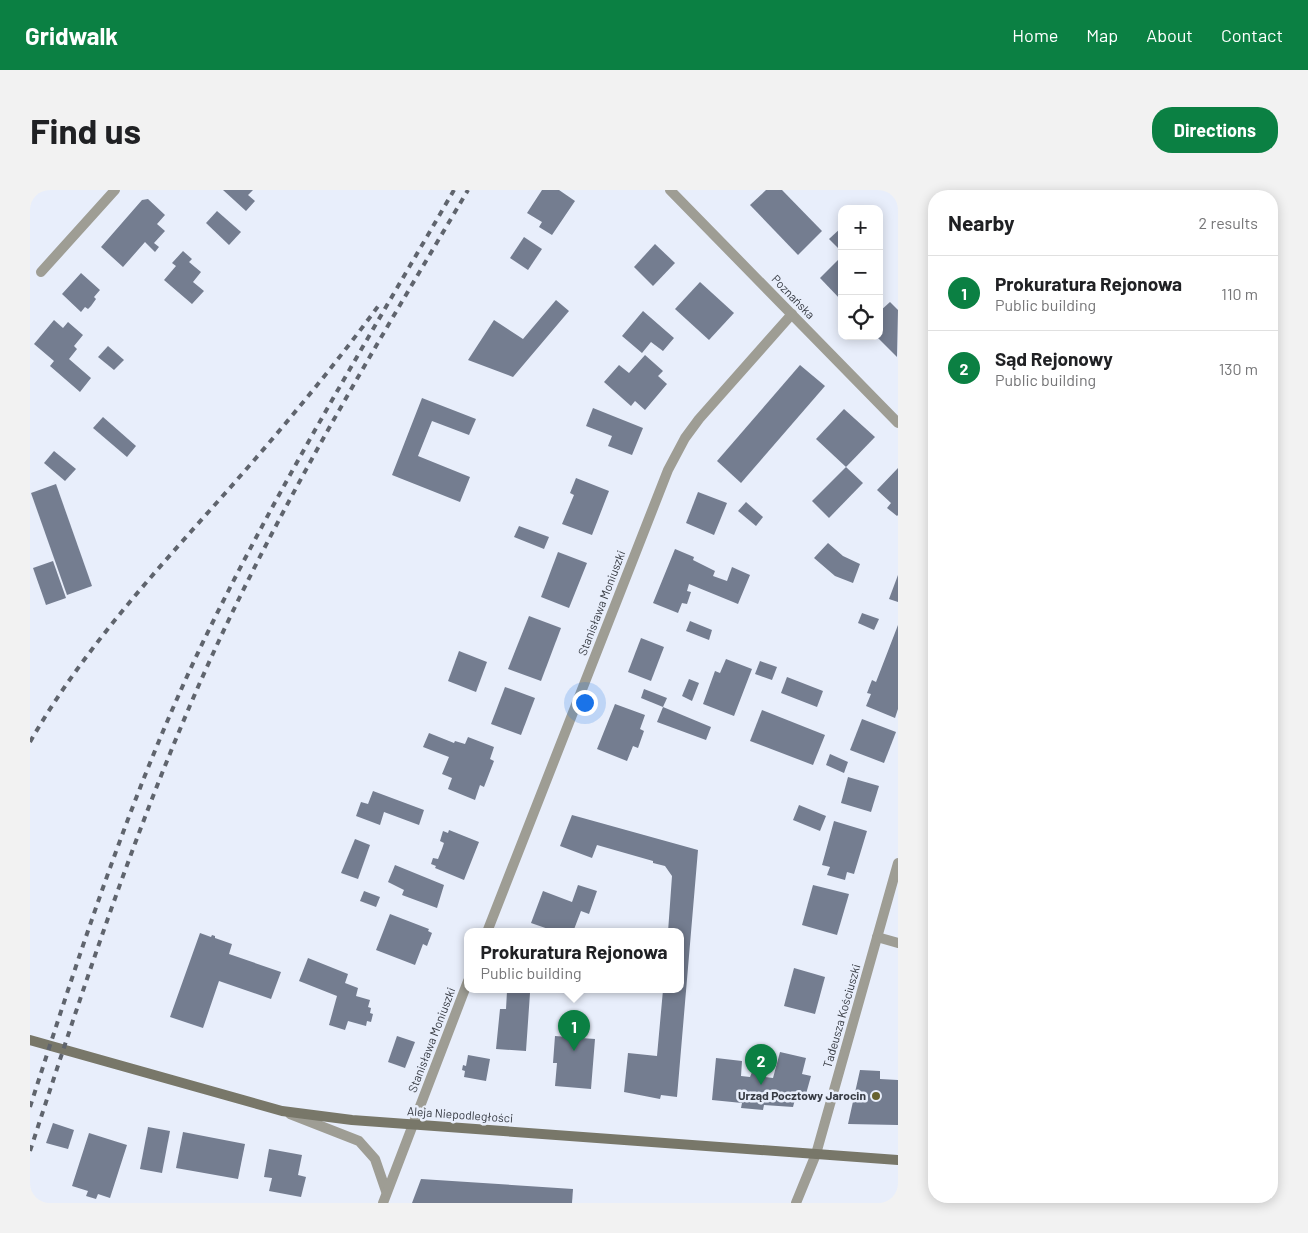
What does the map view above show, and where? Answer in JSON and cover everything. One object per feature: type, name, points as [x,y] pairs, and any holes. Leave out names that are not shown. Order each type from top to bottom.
[{"type":"main road","name":"Aleja Niepodległości","points":[[30,1040],[282,1111],[352,1120],[898,1160]]},
{"type":"street","points":[[41,272],[115,190]]},
{"type":"street","name":"Poznańska","points":[[670,190],[898,422]]},
{"type":"street","name":"Stanisława Moniuszki","points":[[489,928],[668,470],[684,438],[699,419],[792,314]]},
{"type":"street","name":"Tadeusza Kościuszki","points":[[796,1203],[816,1154],[898,863]]},
{"type":"street","points":[[877,937],[898,943]]},
{"type":"street","name":"Stanisława Moniuszki","points":[[383,1203],[464,991]]},
{"type":"street","points":[[282,1111],[359,1141],[375,1159],[386,1191]]},
{"type":"building","points":[[223,190],[253,190],[248,195],[255,201],[246,211]]},
{"type":"building","points":[[542,190],[559,190],[575,201],[552,235],[539,227],[542,222],[527,213]]},
{"type":"building","points":[[766,190],[782,190],[822,231],[798,255],[750,205]]},
{"type":"building","points":[[148,199],[165,215],[157,224],[165,231],[154,243],[159,247],[155,252],[145,242],[123,267],[101,247],[142,200]]},
{"type":"building","points":[[217,211],[241,232],[229,245],[206,223]]},
{"type":"building","points":[[838,231],[838,248],[829,239]]},
{"type":"building","points":[[524,237],[542,249],[528,270],[510,258]]},
{"type":"building","points":[[655,244],[675,263],[653,286],[634,267]]},
{"type":"building","points":[[183,251],[192,259],[189,262],[201,272],[193,282],[204,291],[192,304],[164,280],[176,266],[172,263]]},
{"type":"building","points":[[838,260],[838,297],[820,278]]},
{"type":"building","points":[[81,273],[100,290],[94,297],[96,299],[91,306],[88,309],[85,307],[81,312],[62,294]]},
{"type":"building","points":[[700,282],[734,313],[709,340],[675,309]]},
{"type":"building","points":[[556,300],[569,311],[513,377],[468,360],[494,320],[523,339]]},
{"type":"building","points":[[890,302],[898,310],[897,357],[880,340],[883,340],[883,308]]},
{"type":"building","points":[[643,311],[674,338],[663,351],[651,342],[642,353],[622,336]]},
{"type":"building","points":[[54,320],[63,328],[68,322],[83,335],[74,346],[77,349],[69,359],[91,378],[80,392],[50,366],[54,361],[34,344]]},
{"type":"building","points":[[108,346],[124,360],[114,370],[98,357]]},
{"type":"building","points":[[645,355],[663,371],[658,376],[667,384],[645,410],[635,401],[631,406],[604,382],[619,365],[629,373]]},
{"type":"building","points":[[800,365],[825,386],[741,483],[717,461]]},
{"type":"building","points":[[422,398],[476,419],[469,435],[432,421],[418,456],[470,477],[460,502],[392,475]]},
{"type":"building","points":[[593,408],[643,428],[632,455],[608,446],[612,436],[586,426]]},
{"type":"building","points":[[844,409],[875,437],[846,467],[816,439]]},
{"type":"building","points":[[103,417],[136,446],[127,457],[93,428]]},
{"type":"building","points":[[54,451],[76,469],[65,481],[44,463]]},
{"type":"building","points":[[846,467],[863,483],[829,518],[812,501]]},
{"type":"building","points":[[898,468],[897,516],[887,508],[891,503],[877,490]]},
{"type":"building","points":[[576,478],[609,491],[592,535],[562,524],[574,495],[570,493]]},
{"type":"building","points":[[56,484],[92,586],[67,595],[31,493]]},
{"type":"building","points":[[698,492],[727,503],[714,535],[686,523]]},
{"type":"building","points":[[746,502],[763,517],[756,526],[738,511]]},
{"type":"building","points":[[519,526],[549,537],[544,549],[514,537]]},
{"type":"building","points":[[828,543],[843,556],[860,564],[853,583],[835,576],[814,558]]},
{"type":"building","points":[[675,549],[694,557],[693,560],[715,571],[713,576],[727,581],[732,567],[750,575],[738,604],[689,584],[687,591],[691,592],[687,604],[682,603],[678,613],[653,603]]},
{"type":"building","points":[[558,552],[587,563],[569,608],[541,597]]},
{"type":"building","points":[[53,561],[66,598],[46,605],[33,568]]},
{"type":"building","points":[[898,575],[898,602],[889,599]]},
{"type":"building","points":[[862,613],[879,619],[874,630],[858,623]]},
{"type":"building","points":[[529,616],[561,628],[541,681],[508,669]]},
{"type":"building","points":[[690,621],[712,630],[709,640],[686,631]]},
{"type":"building","points":[[898,625],[898,709],[895,718],[866,706],[871,694],[867,693],[872,680],[876,682]]},
{"type":"building","points":[[641,638],[664,647],[651,681],[628,672]]},
{"type":"building","points":[[459,651],[487,662],[476,692],[448,681]]},
{"type":"building","points":[[726,659],[752,669],[734,716],[703,704],[715,671],[720,673]]},
{"type":"building","points":[[760,661],[777,667],[772,680],[755,674]]},
{"type":"building","points":[[787,677],[823,691],[817,707],[781,693]]},
{"type":"building","points":[[689,679],[699,683],[692,701],[682,696]]},
{"type":"building","points":[[505,687],[535,698],[521,735],[491,724]]},
{"type":"building","points":[[644,689],[667,698],[663,707],[641,698]]},
{"type":"building","points":[[615,704],[645,715],[640,729],[644,731],[638,748],[633,746],[627,761],[597,749]]},
{"type":"building","points":[[663,707],[711,727],[706,740],[657,722]]},
{"type":"building","points":[[762,710],[825,735],[813,765],[750,741]]},
{"type":"building","points":[[862,719],[896,732],[884,763],[850,750]]},
{"type":"building","points":[[429,733],[454,743],[455,741],[465,744],[468,737],[494,747],[490,759],[494,761],[484,787],[480,785],[475,800],[448,789],[452,778],[442,774],[449,757],[423,747]]},
{"type":"building","points":[[830,754],[848,762],[844,773],[826,765]]},
{"type":"building","points":[[848,777],[879,786],[871,812],[841,803]]},
{"type":"building","points":[[373,791],[424,810],[419,825],[384,812],[380,825],[356,816],[361,802],[368,804]]},
{"type":"building","points":[[799,805],[826,816],[820,831],[793,820]]},
{"type":"building","points":[[572,815],[698,850],[677,1097],[661,1095],[660,1099],[624,1092],[628,1053],[657,1056],[663,993],[684,993],[684,928],[668,928],[672,876],[665,866],[653,863],[653,861],[597,845],[592,858],[560,846]]},
{"type":"building","points":[[834,821],[867,831],[854,874],[847,872],[845,880],[827,875],[830,867],[822,865]]},
{"type":"building","points":[[449,830],[479,842],[464,880],[435,868],[436,866],[431,864],[433,858],[438,859],[442,849],[444,843],[440,841],[443,831],[448,833]]},
{"type":"building","points":[[355,839],[370,845],[358,879],[341,873]]},
{"type":"building","points":[[395,865],[444,885],[437,908],[402,895],[404,890],[388,882]]},
{"type":"building","points":[[578,885],[597,891],[589,914],[581,911],[575,928],[545,928],[531,923],[543,891],[572,902]]},
{"type":"building","points":[[813,885],[849,894],[837,935],[802,925]]},
{"type":"building","points":[[364,891],[380,897],[376,907],[360,901]]},
{"type":"building","points":[[390,914],[429,929],[428,931],[432,933],[427,946],[423,944],[415,965],[376,950]]},
{"type":"building","points":[[200,933],[211,937],[212,935],[215,936],[215,938],[232,944],[229,954],[281,972],[271,999],[219,981],[203,1028],[170,1017]]},
{"type":"building","points":[[308,958],[348,974],[345,983],[358,988],[356,996],[370,1000],[368,1007],[371,1008],[370,1013],[373,1014],[371,1022],[367,1021],[366,1026],[348,1021],[345,1030],[329,1025],[337,996],[299,981]]},
{"type":"building","points":[[794,968],[825,977],[815,1014],[784,1006]]},
{"type":"building","points":[[507,993],[530,993],[526,1051],[496,1049],[500,1009],[506,1009]]},
{"type":"building","points":[[397,1036],[415,1042],[405,1068],[388,1062]]},
{"type":"building","points":[[555,1036],[595,1039],[591,1089],[555,1086],[557,1063],[553,1063]]},
{"type":"building","points":[[780,1052],[806,1058],[802,1074],[811,1076],[806,1094],[797,1092],[793,1107],[764,1105],[763,1110],[741,1108],[742,1103],[712,1100],[716,1058],[742,1061],[741,1076],[750,1077],[752,1072],[763,1073],[765,1077],[773,1078]]},
{"type":"building","points":[[468,1055],[490,1059],[486,1081],[464,1077],[465,1071],[462,1070],[463,1065],[466,1066]]},
{"type":"building","name":"Urząd Pocztowy Jarocin","points":[[860,1070],[880,1071],[880,1079],[898,1080],[898,1125],[848,1124]]},
{"type":"building","points":[[53,1123],[74,1130],[68,1149],[46,1143]]},
{"type":"building","points":[[148,1127],[170,1131],[162,1173],[140,1169]]},
{"type":"building","points":[[183,1132],[245,1144],[238,1179],[176,1168]]},
{"type":"building","points":[[89,1133],[127,1145],[110,1198],[98,1194],[96,1199],[86,1196],[88,1191],[72,1186]]},
{"type":"building","points":[[269,1149],[302,1155],[298,1175],[306,1177],[301,1197],[269,1191],[272,1178],[264,1177]]},
{"type":"building","points":[[421,1179],[573,1189],[572,1203],[412,1203]]},
{"type":"railway","points":[[30,1107],[88,929],[109,871],[154,754],[204,640],[293,469],[454,190]]},
{"type":"railway","points":[[30,1151],[94,959],[139,833],[163,770],[216,647],[244,588],[336,415],[468,190]]},
{"type":"railway","points":[[30,742],[73,675],[97,642],[148,580],[287,422],[379,305]]},
{"type":"place","name":"Prokuratura Rejonowa","points":[[574,1051]]},
{"type":"place","name":"Sąd Rejonowy","points":[[761,1085]]},
{"type":"place","name":"Urząd Pocztowy Jarocin","points":[[876,1096]]}]
